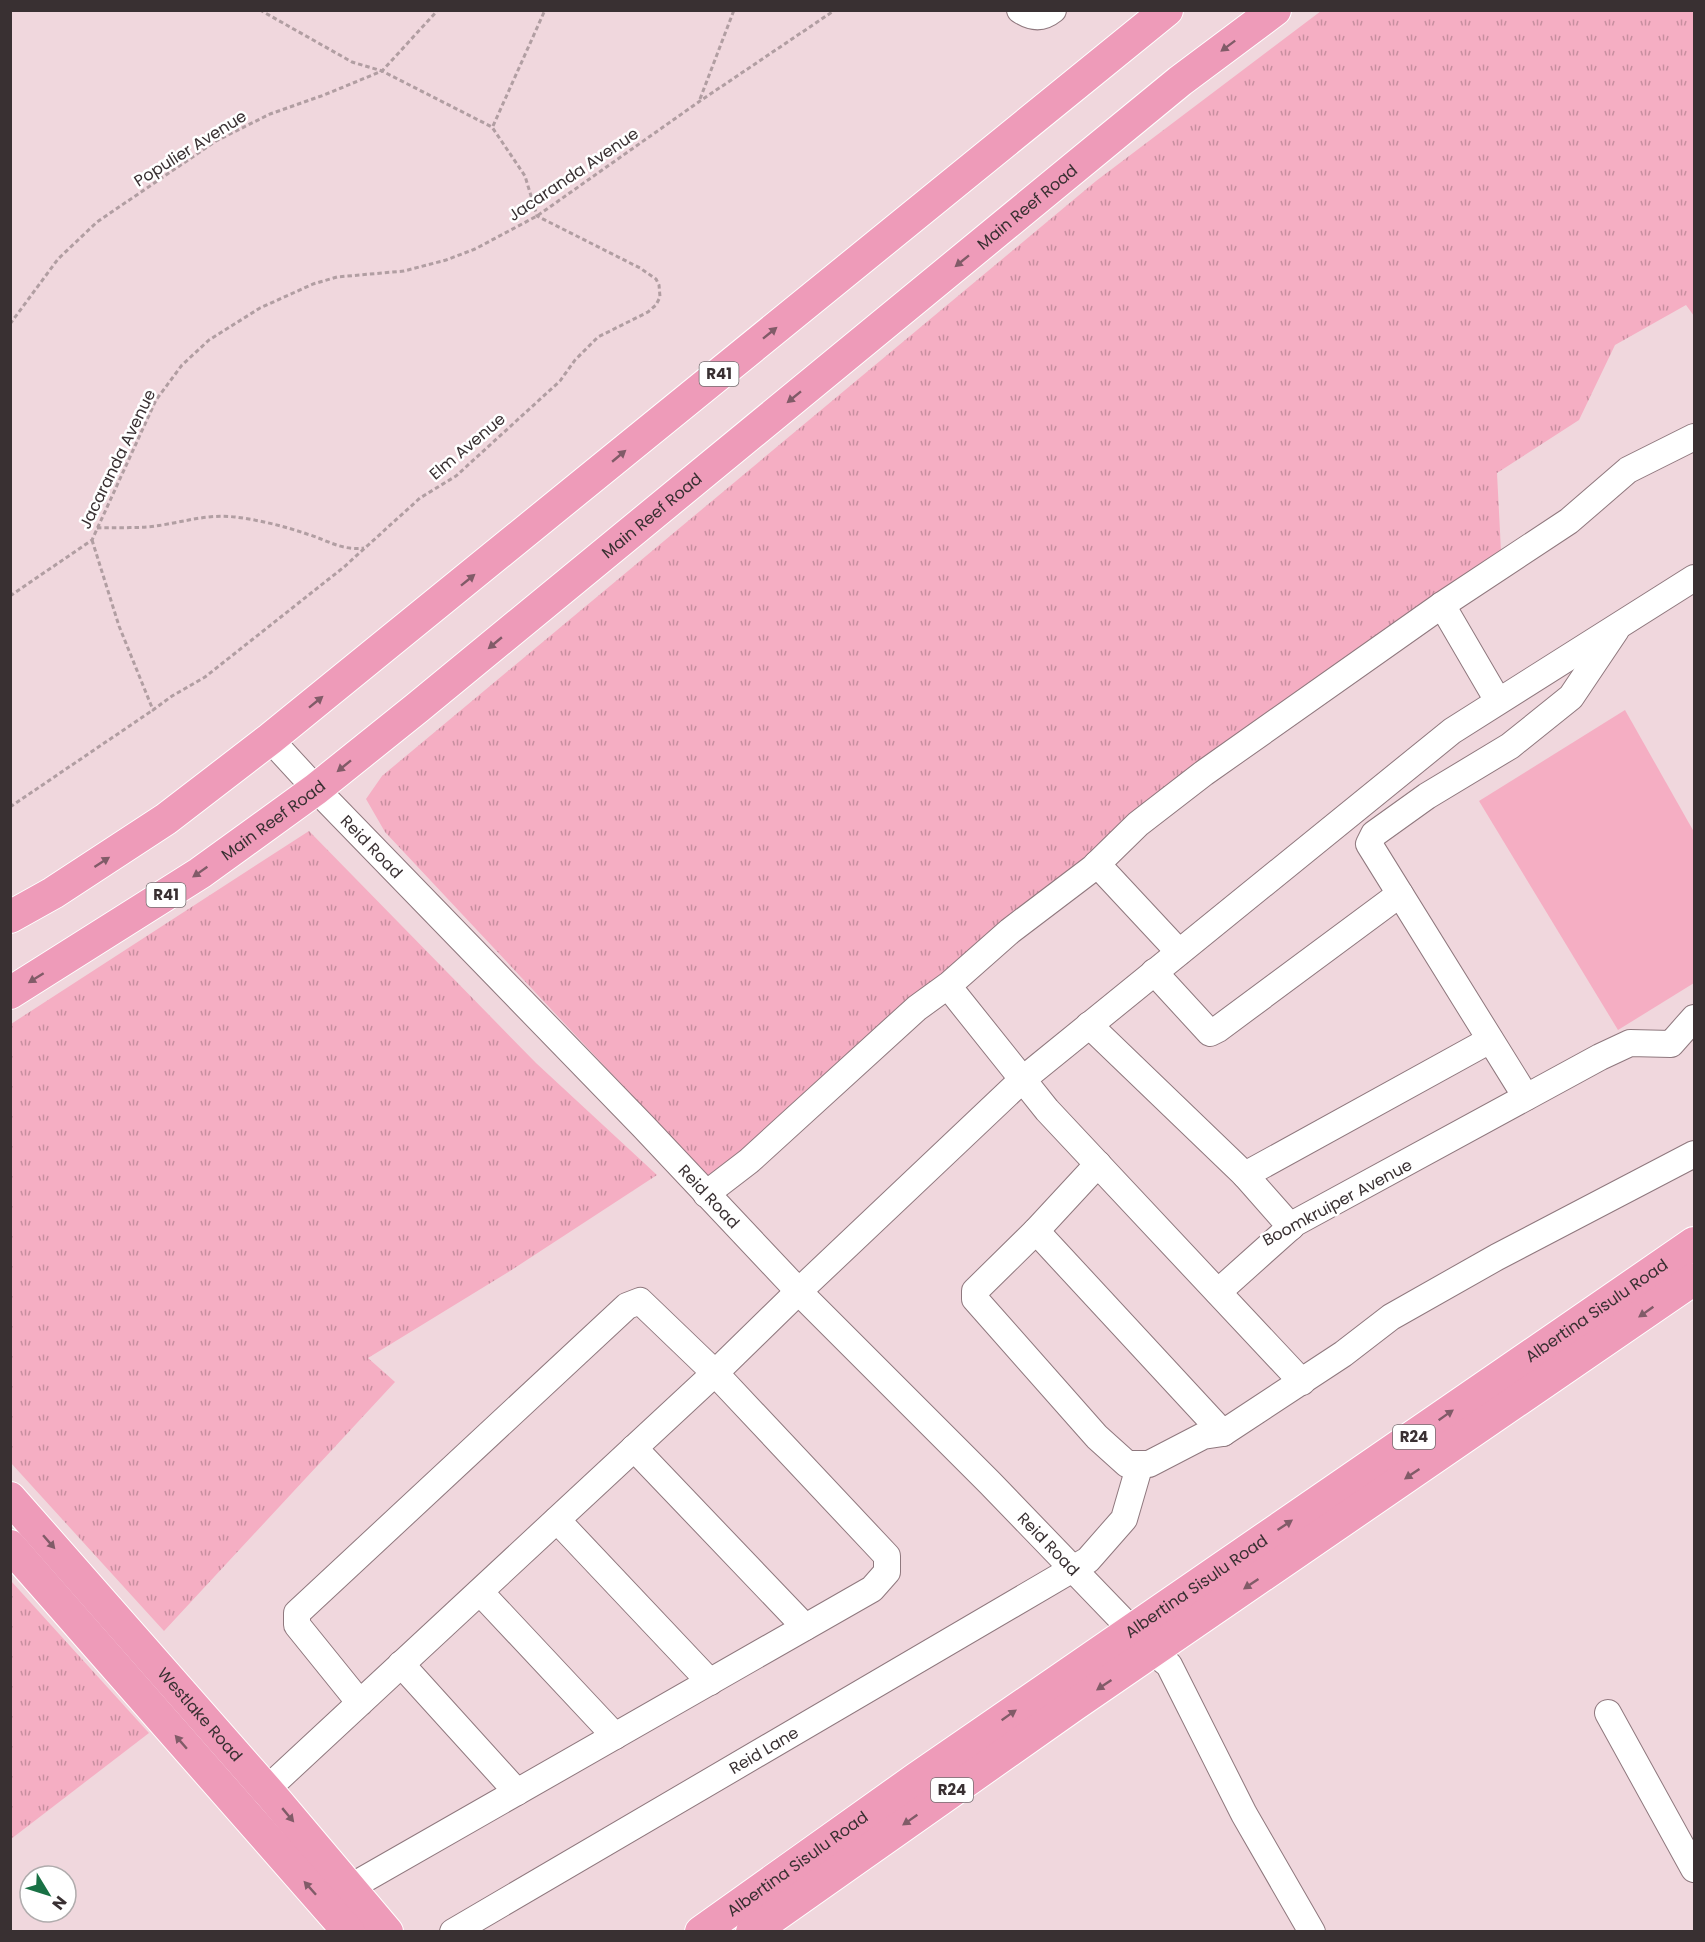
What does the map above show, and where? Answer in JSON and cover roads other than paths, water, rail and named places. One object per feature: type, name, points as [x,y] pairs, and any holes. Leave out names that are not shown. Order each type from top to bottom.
[{"type":"main road","name":"R41","points":[[10,918],[53,893],[166,819],[270,739],[1167,10]]},
{"type":"main road","name":"Main Reef Road","points":[[10,993],[200,873],[315,789],[417,708],[1180,81],[1275,10]]},
{"type":"main road","name":"Albertina Sisulu Road","points":[[752,1932],[919,1813],[1143,1641],[1695,1244]]},
{"type":"main road","name":"Albertina Sisulu Road","points":[[701,1932],[917,1778],[1143,1641],[1695,1279]]},
{"type":"main road","name":"Westlake Road","points":[[10,1498],[387,1932]]},
{"type":"main road","name":"Westlake Road","points":[[10,1546],[349,1932]]},
{"type":"street","points":[[1020,10],[1027,15],[1037,17],[1046,16],[1053,10]]},
{"type":"street","points":[[706,1194],[748,1161],[917,1008],[950,984],[1010,931],[1097,864],[1137,824],[1204,773],[1442,605],[1569,521],[1628,470],[1695,437]]},
{"type":"street","points":[[266,1790],[715,1373],[1022,1080],[1452,731],[1695,578]]},
{"type":"street","points":[[1442,605],[1498,701]]},
{"type":"street","points":[[1526,1097],[1369,844],[1374,834],[1427,796],[1510,746],[1571,697],[1621,623]]},
{"type":"street","name":"Reid Road","points":[[270,739],[315,789],[643,1126],[798,1292],[1169,1665],[1244,1814],[1312,1932]]},
{"type":"street","points":[[1097,864],[1179,952]]},
{"type":"street","points":[[1154,972],[1210,1033],[1400,894]]},
{"type":"street","points":[[952,991],[1047,1110],[1302,1382]]},
{"type":"street","points":[[1218,1292],[1291,1227],[1526,1097],[1630,1043],[1671,1044],[1695,1018]]},
{"type":"street","points":[[1089,1025],[1245,1175],[1291,1227]]},
{"type":"street","points":[[1245,1175],[1490,1040]]},
{"type":"street","points":[[1098,1164],[1036,1231],[975,1291],[975,1299],[1097,1437],[1127,1464],[1149,1464],[1203,1436],[1223,1433],[1343,1354],[1391,1317],[1497,1257],[1695,1154]]},
{"type":"street","points":[[1036,1231],[1223,1433]]},
{"type":"street","points":[[349,1888],[872,1590],[887,1572],[887,1556],[715,1373],[640,1301],[627,1306],[609,1322],[297,1613],[297,1625],[360,1703]]},
{"type":"street","points":[[634,1448],[805,1628]]},
{"type":"street","name":"Reid Lane","points":[[453,1932],[1088,1560],[1124,1519],[1140,1464]]},
{"type":"street","points":[[558,1520],[710,1682]]},
{"type":"street","points":[[480,1592],[615,1736]]},
{"type":"street","points":[[401,1665],[517,1792]]},
{"type":"street","points":[[1608,1713],[1695,1869]]}]
